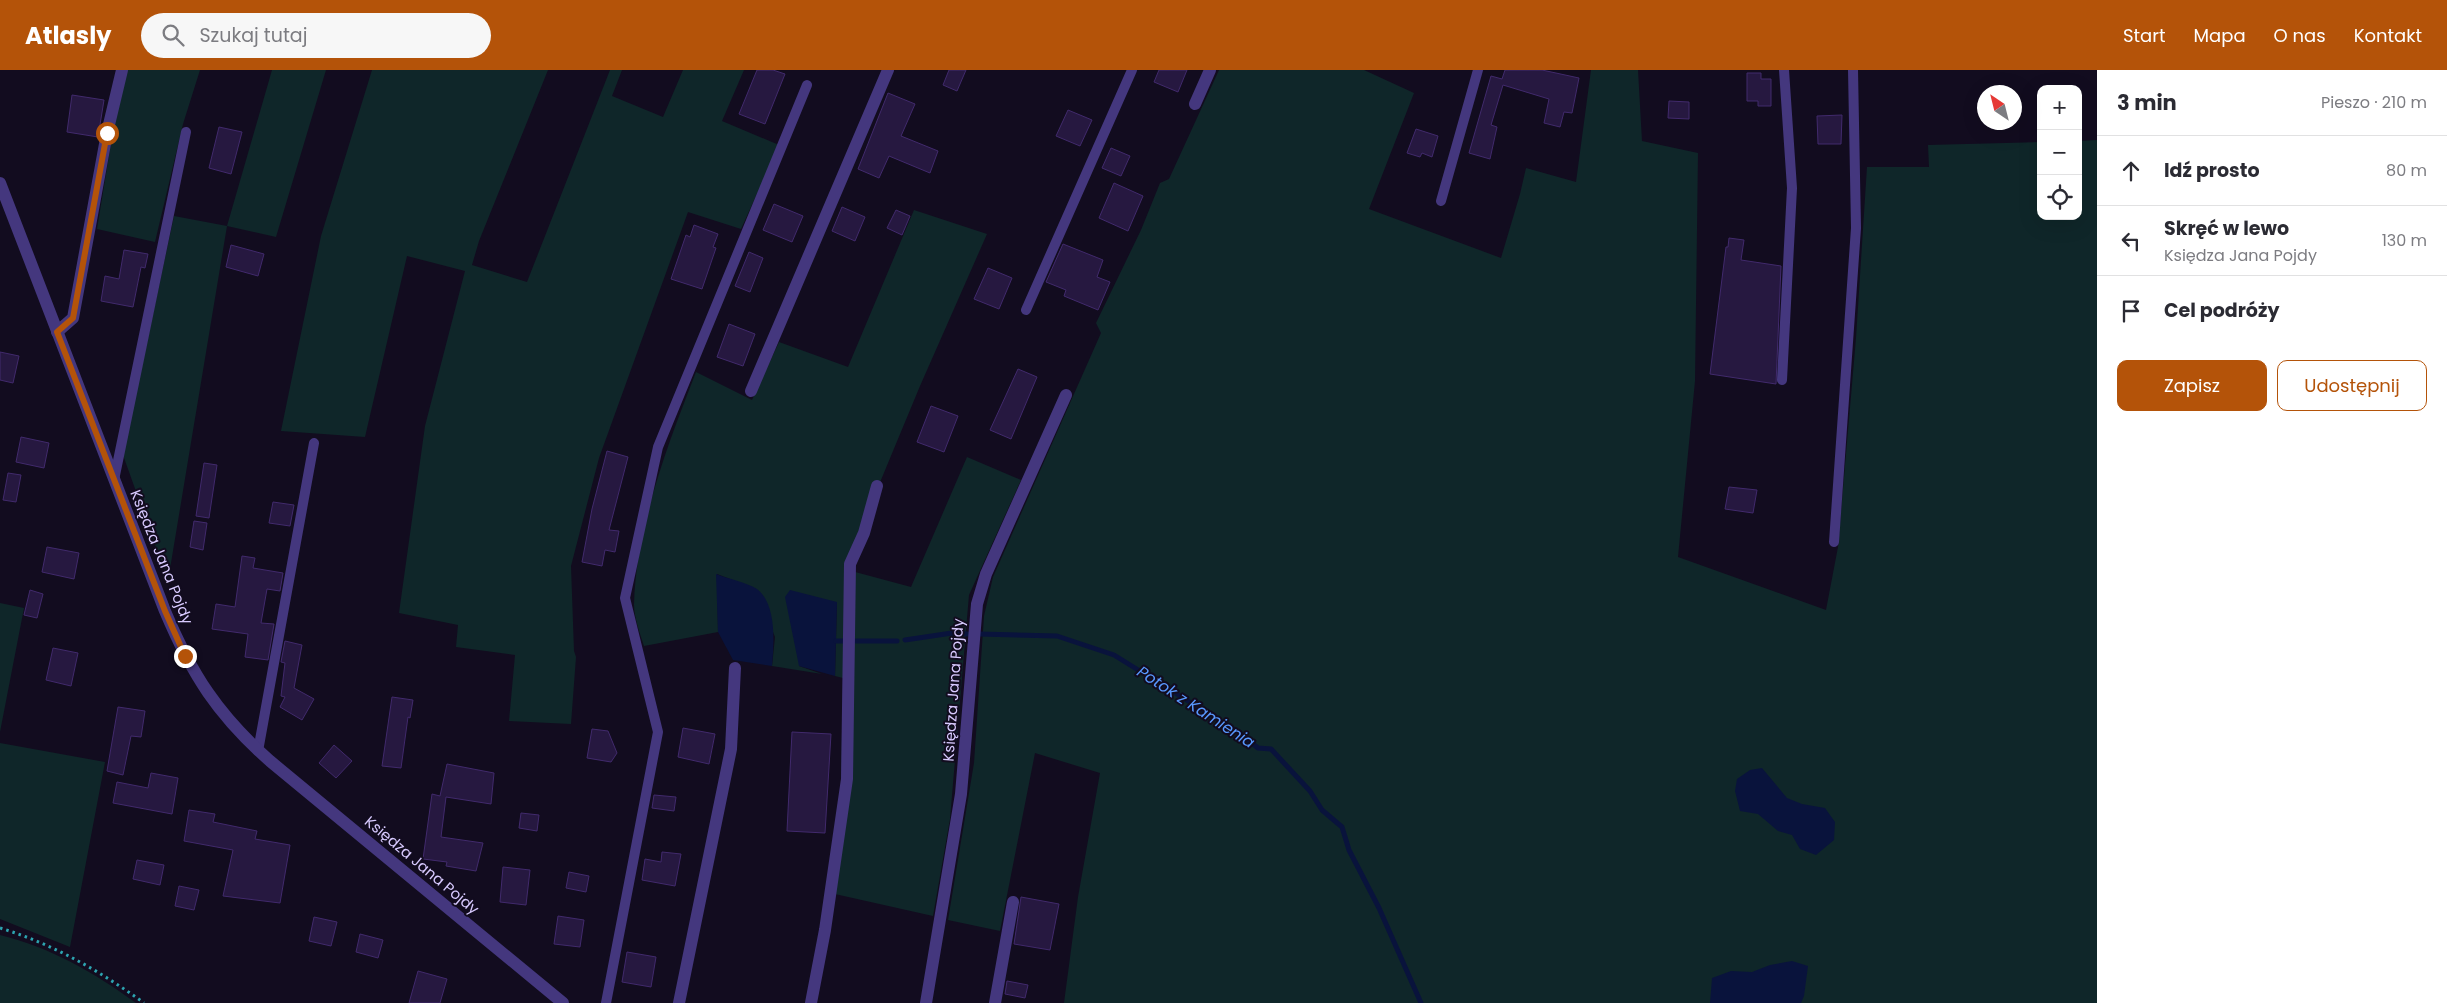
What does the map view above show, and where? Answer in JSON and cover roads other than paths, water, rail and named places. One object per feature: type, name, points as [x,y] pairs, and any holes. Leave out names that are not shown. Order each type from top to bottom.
[{"type":"street","points":[[57,332],[73,318],[107,133],[122,70]]},
{"type":"street","points":[[751,391],[888,70]]},
{"type":"street","points":[[1195,104],[1210,70]]},
{"type":"street","name":"Księdza Jana Pojdy","points":[[0,183],[165,611],[193,672],[218,708],[258,751],[563,1003]]},
{"type":"street","name":"Księdza Jana Pojdy","points":[[926,1003],[960,802],[977,604],[986,574],[1066,395]]},
{"type":"street","points":[[811,1003],[825,930],[847,778],[850,564],[864,533],[877,486]]},
{"type":"street","points":[[679,1003],[731,749],[736,668]]},
{"type":"street","points":[[995,1003],[1014,902]]},
{"type":"lane","points":[[1026,310],[1132,70]]},
{"type":"lane","points":[[1441,201],[1478,70]]},
{"type":"lane","points":[[1782,380],[1792,188],[1784,70]]},
{"type":"lane","points":[[1834,542],[1856,228],[1853,70]]},
{"type":"lane","points":[[606,1003],[658,732],[625,598],[658,447],[807,85]]},
{"type":"lane","points":[[114,481],[186,132]]},
{"type":"lane","points":[[258,751],[314,443]]},
{"type":"waterway","name":"Potok z Kamienia","points":[[905,640],[952,633],[968,634]]},
{"type":"waterway","name":"Potok z Kamienia","points":[[979,634],[1057,636],[1114,655],[1238,732],[1258,748],[1271,749],[1310,791],[1322,810],[1342,827],[1349,850],[1379,908],[1421,1003]]},
{"type":"waterway","name":"Potok z Kamienia","points":[[836,641],[844,641]]},
{"type":"waterway","name":"Potok z Kamienia","points":[[856,641],[897,641]]}]
